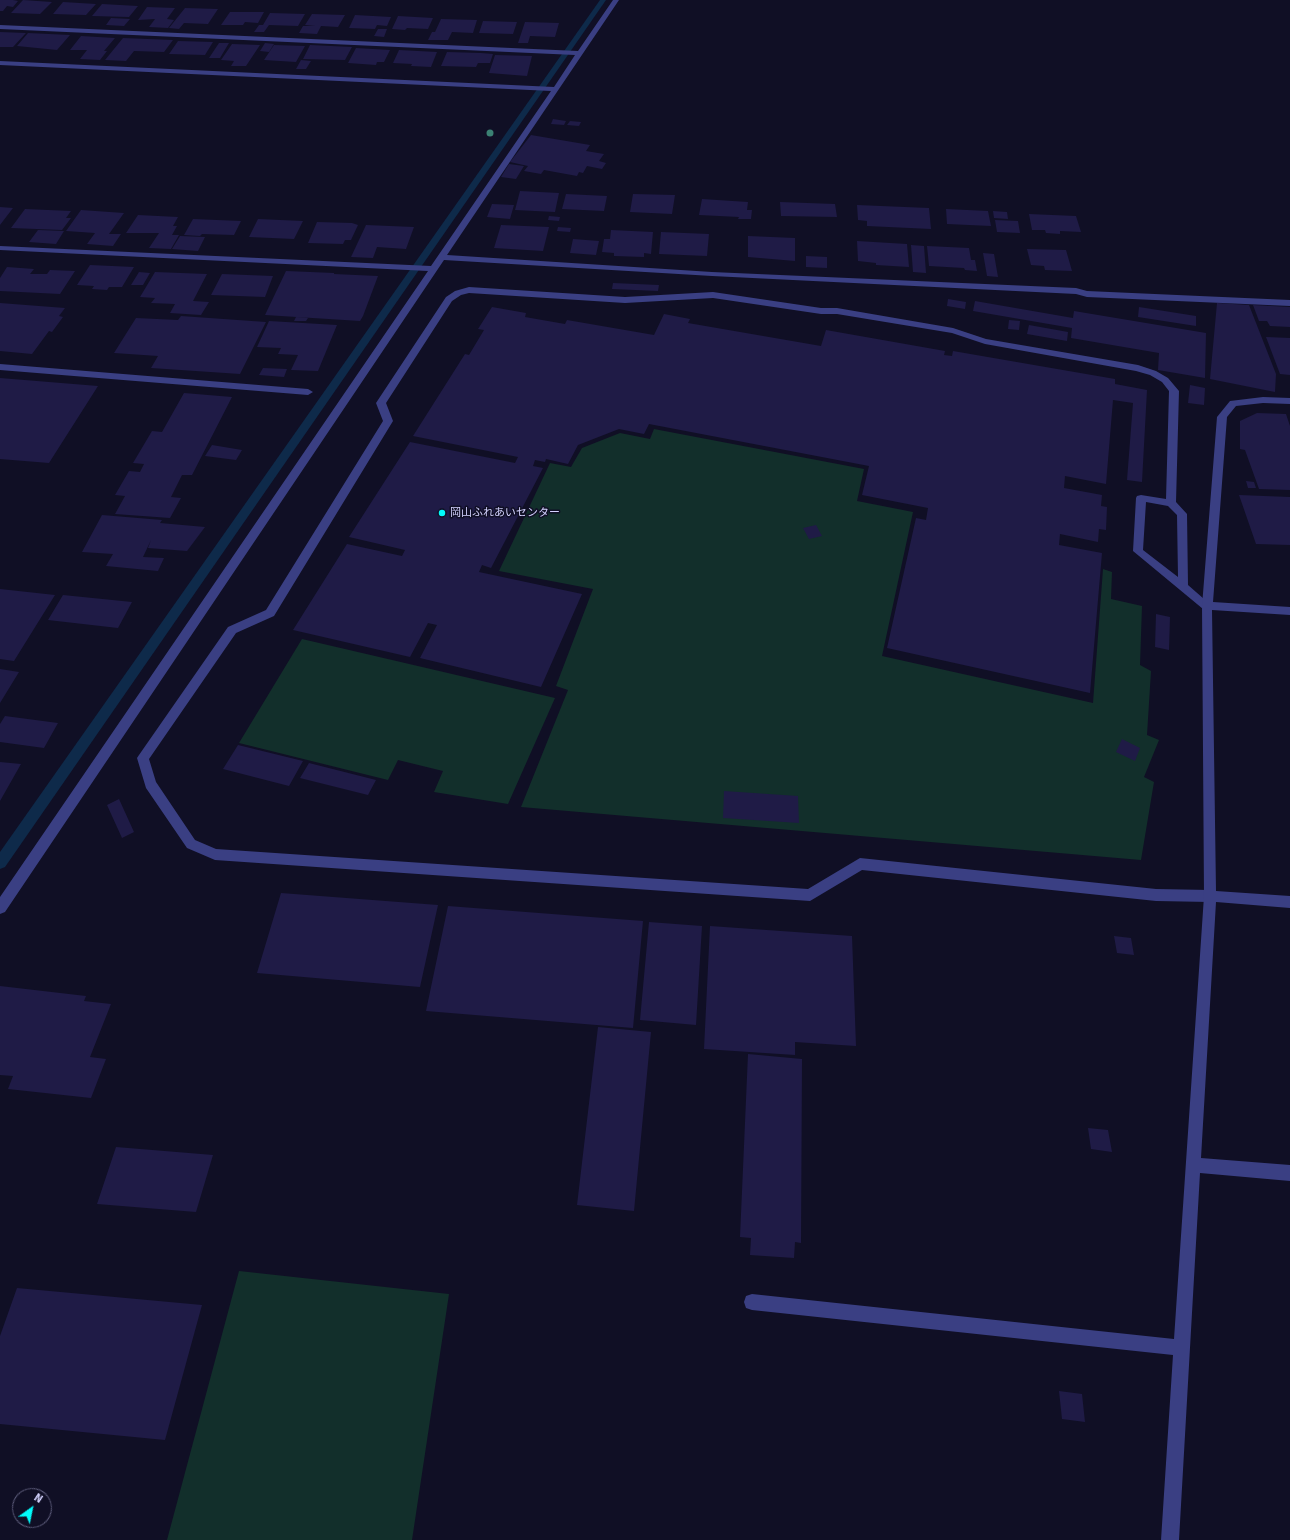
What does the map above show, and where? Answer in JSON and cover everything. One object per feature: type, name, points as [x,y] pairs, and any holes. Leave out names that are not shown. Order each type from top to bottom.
[{"type":"street","points":[[0,908],[429,269],[442,257],[552,88],[616,0]]},
{"type":"street","points":[[0,27],[577,52]]},
{"type":"street","points":[[0,63],[552,88]]},
{"type":"street","points":[[0,248],[429,269]]},
{"type":"street","points":[[442,257],[712,274],[1068,290],[1087,294],[1290,303]]},
{"type":"street","points":[[1171,503],[1174,391],[1165,380],[1153,372],[985,340],[953,331],[838,311],[821,311],[713,295],[625,300],[469,290],[450,299],[381,403],[388,421],[270,613],[232,630],[143,758],[150,784],[192,844],[215,854],[810,895],[860,864],[1156,895],[1210,896],[1290,902]]},
{"type":"street","points":[[0,367],[308,392]]},
{"type":"street","points":[[1170,1540],[1210,896],[1207,606],[1222,417],[1233,403],[1263,400],[1290,401]]},
{"type":"street","points":[[1183,587],[1182,514],[1171,503],[1141,498],[1138,551],[1183,587],[1207,606],[1290,611]]},
{"type":"street","points":[[1193,1165],[1290,1173]]},
{"type":"street","points":[[752,1302],[1182,1348]]},
{"type":"green space","points":[[654,429],[864,469],[857,501],[913,512],[882,656],[1093,703],[1103,569],[1112,572],[1111,599],[1142,606],[1140,665],[1151,671],[1147,735],[1159,740],[1144,777],[1154,782],[1141,860],[521,807],[568,690],[556,686],[593,589],[499,571],[550,463],[571,467],[582,448],[620,433],[650,439]]},
{"type":"green space","points":[[302,639],[555,698],[508,804],[434,792],[443,771],[398,760],[388,780],[239,743]]},
{"type":"green space","points":[[239,1271],[449,1294],[412,1540],[167,1540]]},
{"type":"building","points":[[0,0],[18,1],[13,7],[7,6],[3,11],[0,11]]},
{"type":"building","points":[[23,0],[52,2],[40,14],[11,13]]},
{"type":"building","points":[[63,2],[96,4],[86,15],[53,14]]},
{"type":"building","points":[[102,4],[138,6],[129,17],[92,16]]},
{"type":"building","points":[[147,7],[175,8],[167,19],[174,20],[168,28],[149,27],[155,19],[138,20]]},
{"type":"building","points":[[185,8],[218,9],[208,24],[184,23],[179,29],[169,28]]},
{"type":"building","points":[[230,12],[264,12],[258,23],[245,22],[243,25],[221,25]]},
{"type":"building","points":[[270,13],[305,14],[298,26],[269,25],[264,32],[254,32],[259,25],[263,25]]},
{"type":"building","points":[[312,14],[345,15],[338,27],[321,26],[317,34],[299,33],[303,26],[315,26],[305,25]]},
{"type":"building","points":[[355,15],[391,17],[387,26],[377,25],[375,29],[349,28]]},
{"type":"building","points":[[398,16],[433,18],[428,29],[392,29]]},
{"type":"building","points":[[111,18],[130,19],[124,26],[106,25]]},
{"type":"building","points":[[441,19],[477,20],[473,33],[452,32],[448,40],[428,40],[432,32],[435,32]]},
{"type":"building","points":[[483,21],[517,22],[513,34],[479,33]]},
{"type":"building","points":[[525,22],[559,23],[555,37],[530,36],[528,43],[518,43]]},
{"type":"building","points":[[378,29],[387,29],[384,37],[374,36]]},
{"type":"building","points":[[0,32],[26,33],[13,47],[0,47]]},
{"type":"building","points":[[28,33],[70,35],[57,50],[17,46]]},
{"type":"building","points":[[81,36],[115,38],[104,51],[107,51],[100,60],[80,59],[87,50],[70,50]]},
{"type":"building","points":[[123,38],[173,40],[164,52],[134,51],[126,61],[105,60]]},
{"type":"building","points":[[178,41],[213,42],[205,55],[169,54]]},
{"type":"building","points":[[219,43],[229,43],[220,58],[209,58]]},
{"type":"building","points":[[265,43],[274,44],[269,52],[260,51]]},
{"type":"building","points":[[232,44],[260,45],[246,66],[231,66],[234,61],[221,60]]},
{"type":"building","points":[[274,45],[305,46],[296,62],[264,60]]},
{"type":"building","points":[[310,45],[352,47],[345,60],[303,59]]},
{"type":"building","points":[[356,48],[390,50],[384,62],[377,62],[376,65],[348,63]]},
{"type":"building","points":[[399,50],[437,52],[431,67],[411,66],[412,64],[393,63]]},
{"type":"building","points":[[447,52],[493,54],[490,63],[478,63],[476,67],[441,66]]},
{"type":"building","points":[[495,55],[532,56],[527,76],[489,73]]},
{"type":"building","points":[[301,60],[311,61],[306,69],[296,69]]},
{"type":"building","points":[[553,119],[566,121],[564,125],[551,124]]},
{"type":"building","points":[[570,121],[581,122],[579,126],[567,125]]},
{"type":"building","points":[[531,135],[590,145],[586,151],[604,154],[599,161],[606,163],[602,169],[587,166],[583,173],[579,172],[577,176],[544,170],[541,174],[524,171],[528,166],[510,162]]},
{"type":"building","points":[[509,164],[524,166],[516,179],[501,177]]},
{"type":"building","points":[[520,191],[559,193],[555,212],[515,210]]},
{"type":"building","points":[[566,194],[607,196],[604,211],[562,209]]},
{"type":"building","points":[[633,194],[675,195],[672,214],[630,212]]},
{"type":"building","points":[[702,199],[748,202],[747,210],[752,210],[751,219],[699,215]]},
{"type":"building","points":[[780,202],[835,204],[837,217],[781,216]]},
{"type":"building","points":[[492,204],[514,205],[510,219],[487,217]]},
{"type":"building","points":[[857,205],[929,208],[931,229],[867,226],[867,221],[858,220]]},
{"type":"building","points":[[0,207],[13,208],[0,225]]},
{"type":"building","points":[[25,209],[71,211],[66,218],[71,218],[62,230],[11,228]]},
{"type":"building","points":[[946,209],[988,211],[991,226],[947,224]]},
{"type":"building","points":[[81,210],[124,213],[109,234],[121,234],[113,246],[87,244],[95,233],[66,231]]},
{"type":"building","points":[[993,211],[1007,212],[1008,219],[994,218]]},
{"type":"building","points":[[1029,214],[1076,216],[1081,232],[1060,231],[1060,234],[1046,233],[1045,230],[1032,230]]},
{"type":"building","points":[[138,215],[178,217],[173,226],[177,226],[172,235],[179,235],[171,249],[149,248],[159,233],[126,233]]},
{"type":"building","points":[[549,216],[560,217],[559,221],[548,220]]},
{"type":"building","points":[[193,219],[241,221],[234,235],[184,235]]},
{"type":"building","points":[[258,219],[303,221],[294,239],[249,237]]},
{"type":"building","points":[[995,220],[1018,221],[1020,233],[997,232]]},
{"type":"building","points":[[317,222],[352,223],[358,225],[351,240],[345,240],[343,244],[308,243]]},
{"type":"building","points":[[366,225],[414,227],[406,249],[377,247],[373,258],[351,257]]},
{"type":"building","points":[[501,225],[549,227],[543,251],[494,248]]},
{"type":"building","points":[[558,227],[571,228],[570,232],[557,231]]},
{"type":"building","points":[[38,230],[64,231],[56,244],[29,242]]},
{"type":"building","points":[[611,230],[653,232],[651,254],[644,253],[644,257],[614,256],[614,253],[602,252],[604,239],[610,239]]},
{"type":"building","points":[[661,232],[709,234],[707,256],[659,254]]},
{"type":"building","points":[[180,236],[205,237],[198,251],[172,249]]},
{"type":"building","points":[[748,236],[795,238],[795,261],[748,257]]},
{"type":"building","points":[[573,239],[599,241],[596,255],[570,253]]},
{"type":"building","points":[[857,241],[907,244],[909,267],[876,265],[876,263],[858,261]]},
{"type":"building","points":[[911,245],[924,246],[926,273],[913,272]]},
{"type":"building","points":[[927,246],[969,248],[971,260],[975,260],[977,271],[965,270],[964,268],[929,266]]},
{"type":"building","points":[[1027,249],[1066,250],[1072,271],[1045,270],[1044,266],[1031,265]]},
{"type":"building","points":[[983,253],[994,254],[998,277],[987,276]]},
{"type":"building","points":[[806,256],[827,257],[827,268],[806,267]]},
{"type":"building","points":[[90,265],[134,267],[122,287],[109,287],[107,290],[92,289],[94,286],[77,285]]},
{"type":"building","points":[[7,267],[34,269],[30,274],[47,274],[50,270],[75,271],[60,294],[0,291],[0,278]]},
{"type":"building","points":[[286,271],[378,276],[360,321],[265,315]]},
{"type":"building","points":[[139,272],[150,273],[143,285],[131,285]]},
{"type":"building","points":[[155,272],[207,274],[193,301],[209,302],[201,315],[170,313],[175,304],[151,303],[155,298],[140,297]]},
{"type":"building","points":[[222,274],[273,276],[265,297],[211,295]]},
{"type":"building","points":[[613,283],[659,285],[658,291],[612,289]]},
{"type":"building","points":[[948,299],[966,302],[965,309],[947,306]]},
{"type":"building","points":[[975,301],[1073,318],[1074,311],[1206,333],[1205,378],[1158,370],[1159,353],[1071,338],[1072,328],[973,311]]},
{"type":"building","points":[[0,303],[65,308],[59,316],[63,317],[52,332],[49,331],[32,354],[0,351]]},
{"type":"building","points":[[1217,303],[1249,305],[1276,374],[1275,392],[1210,379]]},
{"type":"building","points":[[1253,305],[1290,307],[1290,327],[1270,326],[1267,321],[1259,321]]},
{"type":"building","name":"岡山ふれあいセンター","points":[[492,307],[526,313],[525,317],[565,324],[567,320],[654,335],[664,314],[690,319],[688,323],[821,346],[826,330],[945,351],[944,355],[952,356],[953,351],[1115,379],[1115,384],[1147,390],[1142,482],[1127,480],[1133,403],[1113,400],[1106,484],[1065,476],[1064,488],[1102,495],[1101,506],[1107,507],[1106,530],[1099,529],[1098,542],[1060,534],[1059,545],[1102,553],[1090,693],[887,648],[916,518],[926,520],[928,508],[862,495],[869,466],[649,424],[644,434],[619,429],[578,445],[568,464],[546,459],[545,462],[535,460],[533,466],[543,468],[491,568],[482,565],[479,572],[582,594],[541,687],[420,658],[437,625],[428,623],[410,657],[293,630],[347,544],[402,556],[405,550],[349,537],[410,442],[515,463],[518,457],[413,436],[465,354],[469,355],[484,330],[478,329]]},
{"type":"building","points":[[1139,307],[1196,316],[1196,326],[1138,317]]},
{"type":"building","points":[[181,316],[266,322],[240,374],[151,368],[158,356],[114,353],[136,318],[178,320]]},
{"type":"building","points":[[296,317],[308,318],[306,321],[294,321]]},
{"type":"building","points":[[1009,320],[1020,321],[1019,330],[1008,329]]},
{"type":"building","points":[[269,321],[337,325],[318,371],[291,370],[298,355],[278,354],[281,348],[257,347]]},
{"type":"building","points":[[1029,325],[1068,332],[1067,341],[1027,334]]},
{"type":"building","points":[[1266,337],[1290,338],[1290,375],[1280,374]]},
{"type":"building","points":[[263,368],[287,369],[284,377],[259,375]]},
{"type":"building","points":[[0,378],[98,386],[49,463],[0,459]]},
{"type":"building","points":[[1190,385],[1205,388],[1204,405],[1188,403]]},
{"type":"building","points":[[184,393],[232,397],[192,475],[182,475],[171,497],[181,498],[170,518],[115,514],[125,496],[115,495],[129,471],[140,472],[144,464],[133,463],[152,431],[162,432]]},
{"type":"building","points":[[1257,413],[1286,414],[1290,426],[1290,490],[1259,489],[1245,450],[1240,449],[1240,421]]},
{"type":"building","points":[[212,445],[242,450],[236,460],[205,456]]},
{"type":"building","points":[[1246,481],[1254,482],[1256,488],[1248,488]]},
{"type":"building","points":[[1239,495],[1290,497],[1290,545],[1256,544]]},
{"type":"building","points":[[102,515],[162,520],[160,523],[205,527],[187,551],[148,548],[151,540],[143,557],[164,558],[158,571],[106,566],[113,554],[82,552]]},
{"type":"building","points":[[816,525],[822,536],[809,539],[803,528]]},
{"type":"building","points":[[0,589],[55,595],[14,661],[0,659]]},
{"type":"building","points":[[63,595],[132,602],[118,628],[48,620]]},
{"type":"building","points":[[1156,614],[1170,617],[1169,650],[1155,647]]},
{"type":"building","points":[[0,669],[19,672],[0,703]]},
{"type":"building","points":[[5,716],[58,723],[44,748],[0,742],[0,724]]},
{"type":"building","points":[[1122,739],[1140,748],[1135,761],[1116,752]]},
{"type":"building","points":[[238,745],[303,761],[289,786],[223,769]]},
{"type":"building","points":[[0,762],[21,764],[0,801]]},
{"type":"building","points":[[309,763],[376,780],[368,795],[300,778]]},
{"type":"building","points":[[724,791],[798,796],[799,823],[723,818]]},
{"type":"building","points":[[119,799],[134,832],[122,838],[107,805]]},
{"type":"building","points":[[281,893],[438,905],[420,987],[257,973]]},
{"type":"building","points":[[448,906],[643,921],[633,1028],[426,1011]]},
{"type":"building","points":[[649,922],[702,926],[696,1025],[640,1020]]},
{"type":"building","points":[[710,926],[852,936],[856,1046],[795,1042],[795,1055],[704,1049]]},
{"type":"building","points":[[1114,936],[1131,938],[1134,955],[1117,953]]},
{"type":"building","points":[[0,986],[86,996],[84,1001],[111,1004],[90,1057],[106,1059],[91,1098],[8,1089],[13,1076],[0,1075]]},
{"type":"building","points":[[598,1027],[651,1032],[634,1211],[577,1205]]},
{"type":"building","points":[[748,1054],[802,1059],[801,1243],[795,1242],[794,1258],[750,1255],[751,1238],[740,1237]]},
{"type":"building","points":[[1088,1128],[1108,1130],[1112,1152],[1091,1149]]},
{"type":"building","points":[[116,1147],[213,1155],[196,1212],[97,1204]]},
{"type":"building","points":[[17,1288],[202,1305],[165,1440],[0,1424],[0,1336]]},
{"type":"building","points":[[1059,1391],[1082,1394],[1085,1422],[1062,1419]]},
{"type":"waterway","points":[[0,863],[603,0]]},
{"type":"place","name":"岡山ふれあいセンター","points":[[442,513]]}]
